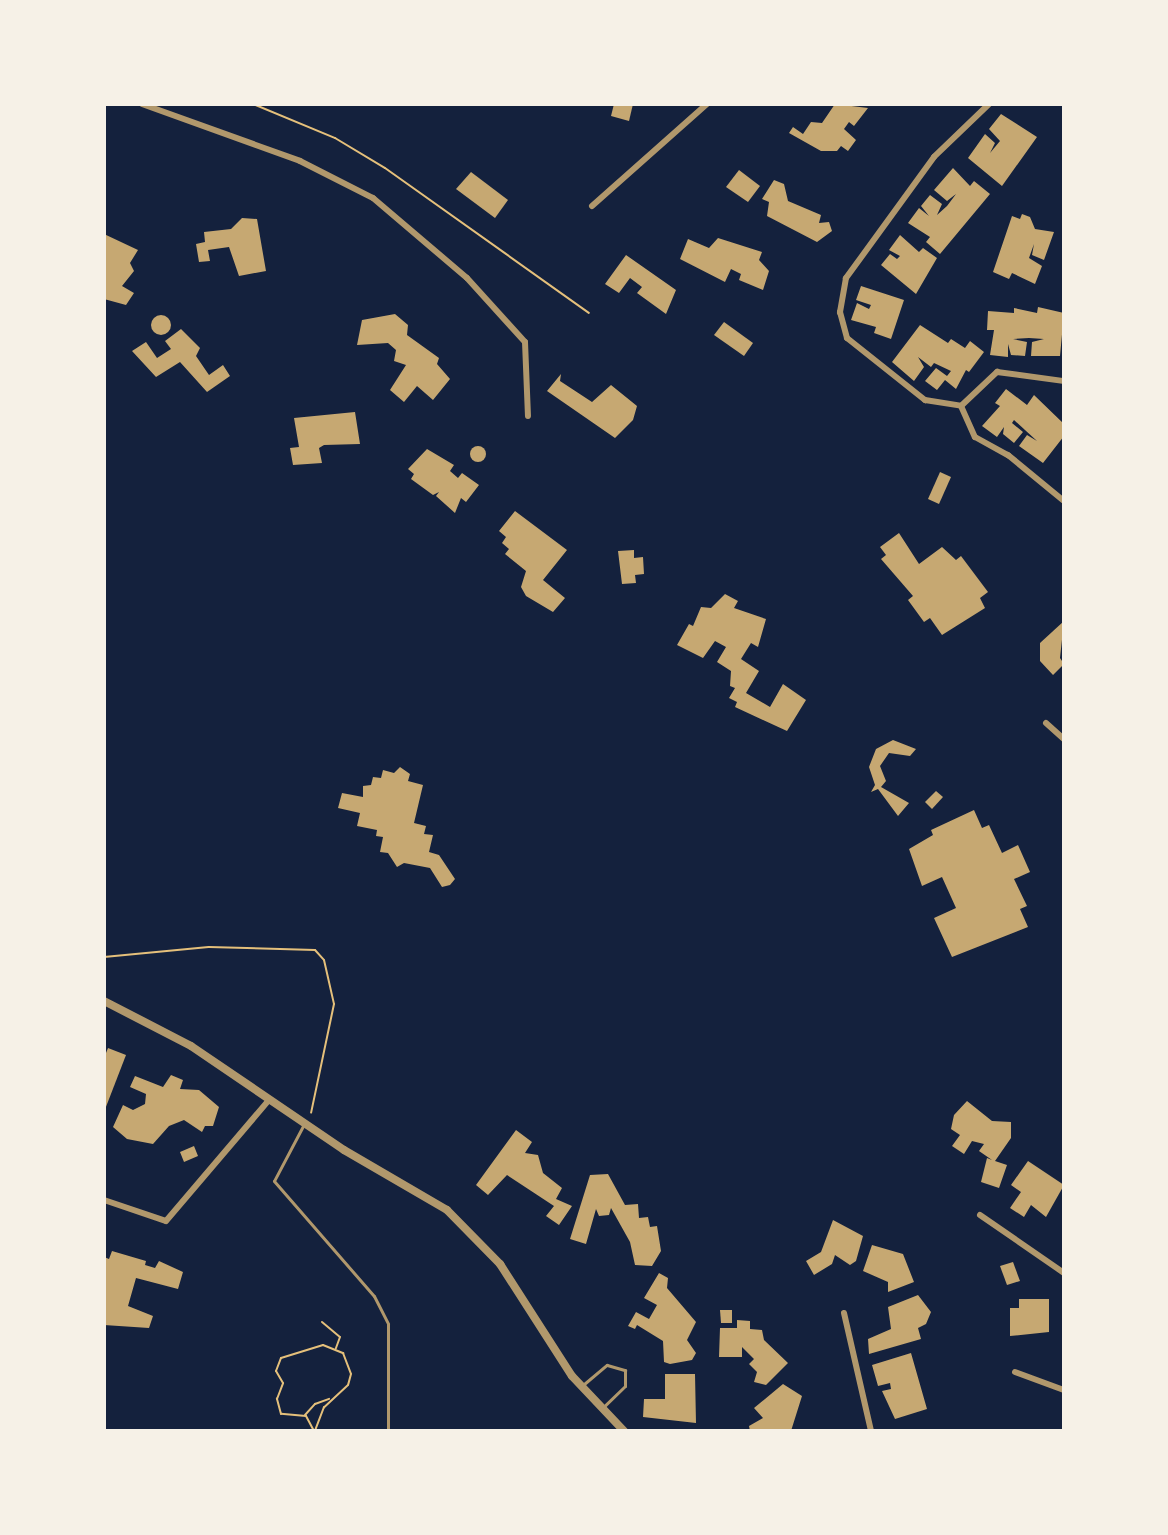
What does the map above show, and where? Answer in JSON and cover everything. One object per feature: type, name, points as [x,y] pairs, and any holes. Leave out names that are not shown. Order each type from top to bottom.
[{"type":"street","points":[[142,104],[300,161],[373,198],[467,278],[525,342],[528,416]]},
{"type":"street","points":[[592,206],[707,104]]},
{"type":"street","points":[[961,406],[925,400],[847,338],[840,312],[846,278],[934,157],[989,104]]},
{"type":"street","points":[[961,406],[997,372],[1064,381]]},
{"type":"street","points":[[961,406],[975,437],[1008,455],[1064,501]]},
{"type":"street","points":[[1046,723],[1064,739]]},
{"type":"street","points":[[104,1001],[191,1046],[304,1124],[447,1210],[474,1235],[530,1304],[581,1387],[624,1431]]},
{"type":"street","points":[[104,1200],[166,1221],[269,1100]]},
{"type":"street","points":[[980,1215],[1064,1273]]},
{"type":"street","points":[[844,1313],[871,1431]]},
{"type":"street","points":[[1015,1372],[1064,1390]]},
{"type":"lane","points":[[304,1124],[274,1181],[374,1296],[388,1324],[388,1431]]},
{"type":"lane","points":[[581,1387],[607,1365],[625,1370],[625,1386],[601,1410]]},
{"type":"path","points":[[253,104],[335,138],[385,168],[589,313]]},
{"type":"path","points":[[104,957],[209,947],[315,950],[324,960],[334,1004],[312,1111],[304,1124]]},
{"type":"path","points":[[322,1322],[340,1337],[336,1349]]},
{"type":"path","points":[[317,1346],[343,1353],[351,1374],[348,1385],[330,1399],[315,1404],[304,1416],[286,1417],[277,1408],[283,1383],[277,1365],[286,1355],[303,1355],[317,1346]]},
{"type":"path","points":[[304,1416],[315,1431],[330,1399]]},
{"type":"building","points":[[614,104],[633,104],[629,121],[611,116]]},
{"type":"building","points":[[835,104],[868,108],[854,126],[849,122],[844,129],[856,140],[848,151],[841,146],[837,151],[821,151],[789,133],[793,127],[803,134],[811,122],[822,123]]},
{"type":"building","points":[[1001,114],[1037,137],[1002,186],[968,158],[985,134],[995,143],[990,153],[1000,141],[989,129]]},
{"type":"building","points":[[953,168],[970,186],[974,181],[990,194],[940,254],[926,242],[930,237],[908,223],[919,208],[929,216],[921,206],[930,195],[942,204],[937,215],[947,206],[956,194],[947,201],[934,190]]},
{"type":"building","points":[[739,170],[760,186],[748,202],[726,187]]},
{"type":"building","points":[[471,172],[508,200],[495,218],[456,189]]},
{"type":"building","points":[[774,180],[784,184],[788,201],[821,215],[819,223],[829,222],[832,231],[817,242],[767,216],[769,202],[762,199]]},
{"type":"building","points":[[1022,214],[1030,217],[1035,229],[1054,232],[1044,260],[1032,255],[1034,244],[1029,258],[1042,266],[1035,284],[1012,273],[1009,279],[993,272],[1012,216],[1020,219]]},
{"type":"building","points":[[242,218],[257,219],[266,271],[239,276],[229,247],[208,250],[210,261],[199,262],[196,244],[205,242],[204,232],[231,229]]},
{"type":"building","points":[[104,234],[138,250],[130,263],[134,271],[122,286],[134,293],[126,305],[104,299]]},
{"type":"building","points":[[900,235],[919,252],[923,248],[937,258],[916,294],[881,265],[890,254],[897,259],[900,256],[889,250]]},
{"type":"building","points":[[718,238],[762,252],[759,260],[769,271],[763,290],[739,280],[741,274],[731,269],[725,282],[680,259],[688,239],[709,248]]},
{"type":"building","points":[[626,255],[676,290],[666,314],[637,293],[642,287],[630,278],[619,293],[605,284]]},
{"type":"building","points":[[861,286],[904,300],[891,339],[874,333],[876,327],[851,320],[857,303],[869,309],[871,305],[856,300]]},
{"type":"building","points":[[1038,307],[1064,313],[1060,356],[1031,356],[1032,342],[1044,339],[1029,338],[1013,339],[1027,342],[1025,356],[1011,355],[1008,344],[1008,357],[990,355],[994,330],[987,330],[988,311],[1014,313],[1014,308],[1037,313]]},
{"type":"building","points":[[395,314],[408,325],[407,335],[439,358],[437,364],[450,379],[433,400],[417,386],[404,402],[390,390],[406,365],[394,361],[396,350],[388,343],[357,345],[362,320]]},
{"type":"building","points":[[161,315],[168,318],[171,325],[168,332],[161,335],[154,332],[151,325],[154,318]]},
{"type":"building","points":[[724,322],[753,343],[744,356],[714,335]]},
{"type":"building","points":[[920,325],[948,343],[951,339],[965,348],[970,341],[984,352],[969,372],[966,370],[956,389],[945,380],[937,390],[925,381],[936,368],[947,376],[951,371],[934,363],[931,367],[918,357],[924,367],[914,381],[892,362]]},
{"type":"building","points":[[181,329],[200,348],[196,356],[209,375],[223,365],[230,376],[207,392],[180,362],[156,377],[132,351],[146,342],[157,358],[171,349],[165,341]]},
{"type":"building","points":[[561,374],[560,381],[592,402],[611,385],[637,406],[633,420],[615,438],[547,391]]},
{"type":"building","points":[[1006,389],[1027,405],[1034,395],[1064,424],[1064,436],[1043,463],[1019,446],[1027,435],[1037,441],[1014,420],[1012,423],[1023,432],[1014,443],[1003,434],[1004,427],[997,437],[982,426],[1000,406],[995,403]]},
{"type":"building","points":[[355,412],[360,444],[324,445],[319,448],[322,463],[293,465],[290,448],[299,447],[294,418]]},
{"type":"building","points":[[475,446],[481,446],[486,454],[484,460],[475,462],[470,457],[470,451]]},
{"type":"building","points":[[427,449],[454,465],[450,471],[458,478],[462,473],[479,485],[466,502],[461,498],[455,513],[436,496],[439,492],[433,495],[411,479],[414,474],[408,469]]},
{"type":"building","points":[[940,472],[951,477],[939,504],[928,499]]},
{"type":"building","points":[[515,511],[567,550],[543,580],[565,598],[553,612],[526,596],[521,587],[526,571],[505,554],[509,549],[502,543],[506,537],[499,531]]},
{"type":"building","points":[[899,533],[919,564],[942,547],[956,560],[961,556],[988,592],[980,598],[985,608],[942,635],[930,618],[924,622],[908,600],[913,596],[881,559],[886,555],[880,547]]},
{"type":"building","points":[[634,550],[634,558],[643,557],[644,574],[635,575],[636,583],[622,584],[618,551]]},
{"type":"building","points":[[725,594],[738,601],[734,608],[766,619],[758,647],[751,643],[741,659],[759,671],[746,693],[770,707],[783,684],[806,700],[787,731],[735,707],[737,702],[729,698],[735,688],[730,686],[731,671],[717,662],[726,647],[715,641],[703,658],[677,645],[689,624],[693,626],[701,607],[711,608]]},
{"type":"building","points":[[1064,621],[1060,658],[1064,664],[1053,675],[1040,661],[1040,643]]},
{"type":"building","points":[[893,740],[916,749],[910,756],[889,753],[880,766],[886,781],[881,787],[909,803],[898,816],[878,789],[871,792],[875,785],[869,767],[876,749]]},
{"type":"building","points":[[400,767],[410,774],[408,781],[423,785],[414,823],[426,826],[424,834],[433,835],[429,852],[439,855],[455,879],[450,885],[442,887],[430,868],[404,863],[397,867],[388,853],[380,852],[383,837],[376,836],[377,830],[357,826],[360,813],[338,808],[342,793],[363,797],[363,786],[371,785],[373,777],[381,778],[383,770],[394,773]]},
{"type":"building","points":[[936,791],[943,797],[932,809],[925,802]]},
{"type":"building","points":[[974,810],[982,828],[989,825],[1002,853],[1018,845],[1030,872],[1014,879],[1027,906],[1020,909],[1028,927],[952,957],[934,918],[956,908],[942,877],[922,886],[909,849],[933,835],[931,830]]},
{"type":"building","points":[[108,1048],[126,1055],[104,1112],[104,1058]]},
{"type":"building","points":[[171,1075],[183,1080],[180,1089],[199,1090],[219,1107],[213,1126],[205,1126],[202,1132],[184,1120],[169,1126],[153,1144],[127,1139],[113,1127],[123,1105],[133,1110],[145,1104],[146,1094],[130,1087],[135,1076],[163,1087]]},
{"type":"building","points":[[967,1101],[992,1121],[1011,1122],[1011,1138],[995,1161],[1007,1165],[999,1188],[981,1182],[987,1158],[992,1160],[979,1151],[984,1144],[972,1141],[964,1154],[952,1146],[960,1135],[951,1129],[954,1115]]},
{"type":"building","points":[[516,1130],[532,1142],[525,1153],[538,1155],[543,1173],[562,1188],[556,1199],[572,1206],[559,1225],[546,1216],[554,1206],[507,1175],[488,1195],[476,1185]]},
{"type":"building","points":[[194,1146],[198,1156],[184,1162],[180,1152]]},
{"type":"building","points":[[1028,1161],[1064,1185],[1046,1217],[1031,1205],[1024,1217],[1010,1208],[1021,1192],[1011,1185]]},
{"type":"building","points":[[608,1174],[625,1205],[638,1204],[639,1218],[648,1217],[650,1227],[657,1226],[661,1251],[652,1266],[635,1265],[630,1242],[611,1208],[609,1215],[599,1216],[596,1209],[586,1244],[570,1239],[590,1175]]},
{"type":"building","points":[[833,1220],[863,1236],[856,1261],[850,1265],[835,1255],[832,1264],[814,1275],[806,1261],[821,1252]]},
{"type":"building","points":[[872,1245],[903,1254],[914,1282],[888,1292],[888,1282],[863,1271]]},
{"type":"building","points":[[112,1251],[146,1261],[145,1265],[155,1268],[159,1261],[183,1272],[178,1289],[136,1278],[128,1306],[153,1316],[149,1328],[104,1325],[104,1257],[109,1259]]},
{"type":"building","points":[[1013,1262],[1020,1281],[1007,1285],[1000,1266]]},
{"type":"building","points":[[659,1273],[668,1278],[667,1288],[696,1322],[687,1340],[696,1353],[692,1360],[670,1364],[664,1362],[663,1341],[637,1325],[635,1329],[628,1326],[636,1312],[649,1319],[657,1305],[644,1298]]},
{"type":"building","points":[[918,1295],[931,1312],[926,1324],[918,1328],[921,1339],[869,1354],[868,1339],[891,1329],[888,1307]]},
{"type":"building","points":[[1019,1299],[1049,1299],[1049,1332],[1010,1336],[1010,1308],[1019,1308]]},
{"type":"building","points":[[720,1310],[732,1310],[732,1323],[721,1323]]},
{"type":"building","points":[[737,1320],[750,1321],[750,1329],[762,1330],[764,1340],[788,1363],[766,1385],[754,1382],[757,1372],[749,1364],[754,1359],[742,1347],[742,1357],[719,1357],[720,1328],[737,1328]]},
{"type":"building","points":[[911,1353],[927,1409],[895,1419],[882,1391],[891,1389],[890,1383],[878,1386],[872,1365]]},
{"type":"building","points":[[665,1374],[695,1374],[696,1423],[643,1417],[644,1399],[665,1399]]},
{"type":"building","points":[[783,1384],[802,1396],[791,1431],[750,1431],[749,1426],[763,1418],[754,1408]]}]
